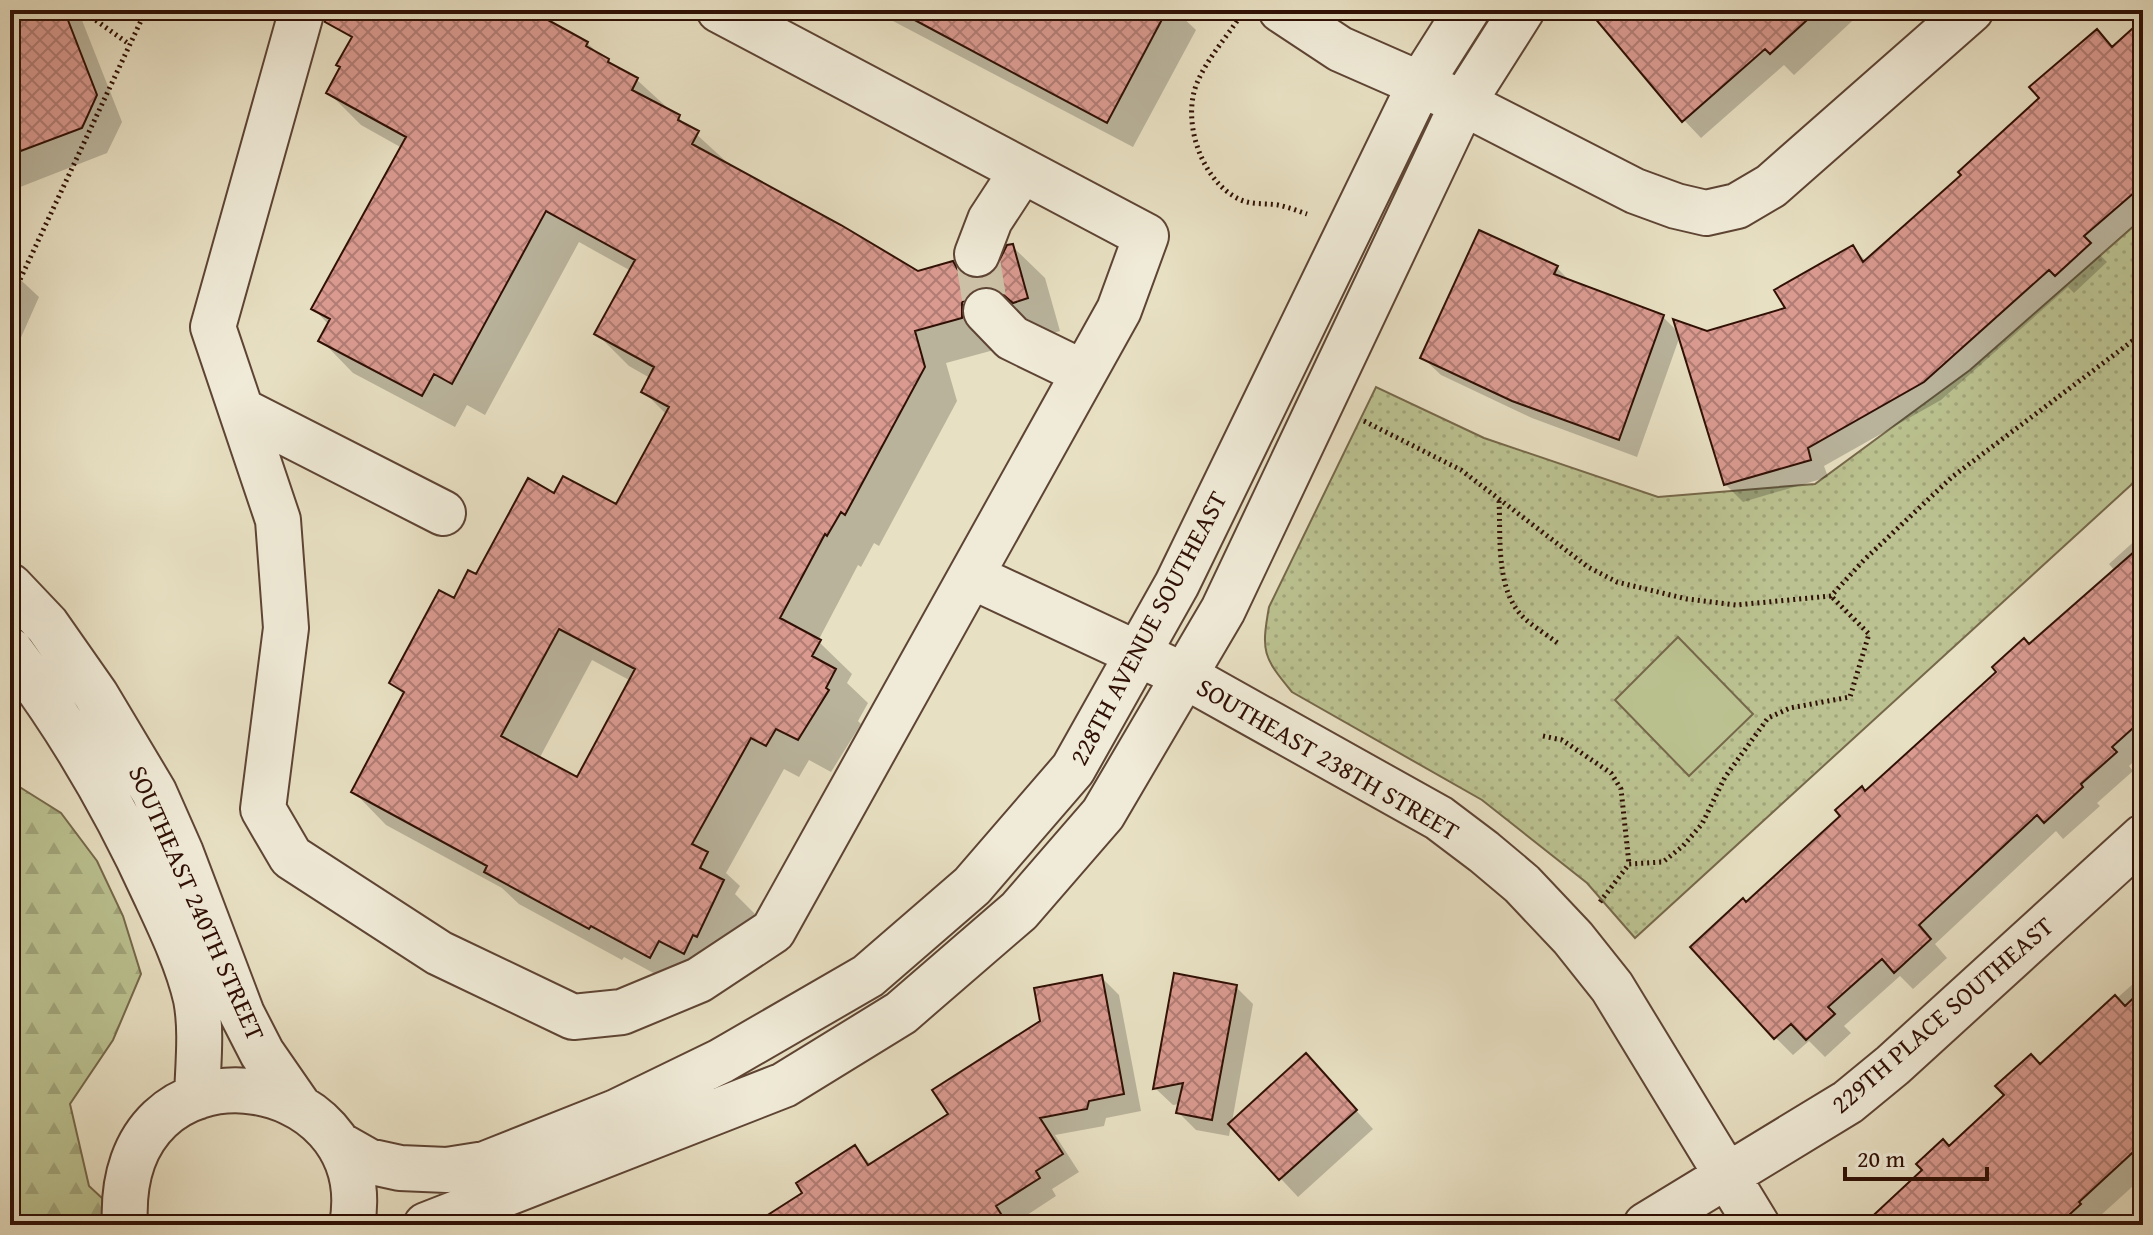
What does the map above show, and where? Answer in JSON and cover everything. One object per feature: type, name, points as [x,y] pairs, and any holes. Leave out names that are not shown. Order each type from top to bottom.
[{"type":"street","points":[[302,10],[213,327],[278,520],[286,628],[263,809],[291,857],[439,953],[573,1017],[622,1012],[699,980],[773,931],[1119,310],[1146,236],[719,10]]},
{"type":"street","points":[[1281,10],[1340,49],[1463,103],[1635,191],[1706,213],[1737,206],[1771,186],[1971,10]]},
{"type":"street","name":"228TH AVENUE SOUTHEAST","points":[[338,1144],[368,1161],[400,1168],[447,1170],[485,1164],[616,1112],[721,1061],[868,976],[972,886],[1073,769],[1140,653],[1177,584],[1420,84],[1467,10]]},
{"type":"street","name":"228TH AVENUE SOUTHEAST","points":[[426,1225],[784,1085],[901,1013],[1019,911],[1103,814],[1223,610],[1463,103],[1522,10]]},
{"type":"street","points":[[977,254],[990,220],[1022,171]]},
{"type":"street","points":[[986,311],[1012,338],[1084,373]]},
{"type":"street","points":[[243,411],[443,513]]},
{"type":"street","name":"SOUTHEAST 238TH STREET","points":[[971,576],[1185,676],[1439,818],[1522,884],[1573,938],[1612,987],[1757,1225]]},
{"type":"street","name":"SOUTHEAST 240TH STREET","points":[[10,586],[47,625],[96,695],[154,792],[181,853],[242,1014],[262,1053],[298,1105]]},
{"type":"street","name":"SOUTHEAST 240TH STREET","points":[[10,650],[52,705],[94,772],[135,849],[165,915],[196,999],[199,1041],[197,1097]]},
{"type":"street","name":"229TH PLACE SOUTHEAST","points":[[1646,1225],[1848,1102],[2143,837]]},
{"type":"street","points":[[125,1225],[123,1198],[127,1172],[138,1147],[153,1126],[174,1109],[197,1097],[220,1090],[244,1089],[271,1094],[298,1105],[320,1122],[338,1144],[349,1170],[354,1198],[352,1225]]},
{"type":"path","points":[[90,10],[94,19],[129,44]]},
{"type":"path","points":[[10,301],[146,10]]},
{"type":"path","points":[[1245,10],[1198,81],[1192,99],[1192,122],[1199,152],[1211,175],[1239,199],[1254,204],[1276,205],[1351,226]]},
{"type":"path","points":[[1321,399],[1461,470],[1588,567],[1617,582],[1687,599],[1736,605],[1831,596],[1864,560],[1952,477],[2143,333]]},
{"type":"path","points":[[1499,500],[1502,564],[1508,591],[1522,617],[1560,645]]},
{"type":"path","points":[[1629,864],[1663,862],[1683,846],[1702,824],[1725,777],[1768,718],[1790,708],[1850,697],[1869,634],[1831,596]]},
{"type":"path","points":[[1543,736],[1562,740],[1611,773],[1621,789],[1629,864],[1573,938]]},
{"type":"green space","points":[[2143,218],[2143,474],[1635,938],[1587,883],[1482,800],[1292,692],[1270,662],[1265,644],[1269,607],[1376,387],[1484,438],[1658,497],[1815,484],[1970,370]]},
{"type":"green space","points":[[1678,637],[1753,714],[1689,776],[1615,700]]},
{"type":"green space","points":[[10,781],[61,813],[97,861],[123,916],[141,974],[113,1040],[70,1104],[89,1186],[131,1225],[10,1225]]},
{"type":"building","points":[[10,10],[64,10],[97,95],[82,128],[10,155]]},
{"type":"building","points":[[326,10],[530,10],[588,42],[586,46],[609,59],[608,62],[638,78],[632,90],[680,115],[678,120],[699,131],[692,144],[918,271],[953,261],[967,277],[982,278],[993,273],[1007,245],[1013,244],[1028,298],[1013,303],[994,287],[979,287],[969,293],[962,303],[962,318],[915,331],[925,367],[845,515],[841,512],[827,536],[825,534],[780,618],[821,640],[812,656],[836,669],[826,688],[829,690],[798,740],[776,729],[766,746],[751,738],[692,844],[708,852],[700,868],[724,880],[697,937],[693,935],[684,954],[659,941],[650,958],[591,926],[589,929],[484,872],[487,866],[351,792],[404,692],[389,683],[439,590],[454,598],[468,570],[476,574],[528,478],[554,493],[563,476],[616,504],[669,407],[641,392],[654,367],[594,334],[635,260],[546,211],[452,384],[434,374],[422,396],[318,341],[330,319],[311,309],[406,137],[326,93],[340,67],[336,65],[352,37],[325,22]],"holes":[[[559,629],[635,669],[577,777],[501,736]]]},
{"type":"building","points":[[896,10],[1167,10],[1107,123]]},
{"type":"building","points":[[1588,10],[1818,10],[1770,54],[1765,49],[1682,122]]},
{"type":"building","points":[[2143,19],[2143,185],[2084,236],[2091,243],[2055,276],[2049,270],[1924,382],[1808,448],[1811,460],[1724,485],[1673,319],[1707,331],[1785,308],[1774,290],[1853,245],[1863,262],[1961,175],[1958,172],[2039,98],[2029,87],[2097,29],[2112,47]]},
{"type":"building","points":[[1479,230],[1558,266],[1554,274],[1664,315],[1619,440],[1512,401],[1420,358]]},
{"type":"building","points":[[2143,544],[2143,719],[2112,747],[2117,752],[2044,823],[2037,815],[1919,925],[1931,939],[1894,973],[1882,959],[1828,1007],[1835,1014],[1806,1040],[1791,1024],[1774,1039],[1690,947],[1743,898],[1746,902],[1840,816],[1835,810],[1862,786],[1865,791],[1996,672],[1992,667],[2024,638],[2029,644]]},
{"type":"building","points":[[1174,973],[1237,985],[1212,1120],[1176,1113],[1183,1083],[1153,1089]]},
{"type":"building","points":[[1102,975],[1124,1094],[1089,1101],[1087,1109],[1040,1118],[1063,1154],[1036,1171],[1040,1178],[996,1206],[1008,1225],[752,1225],[802,1193],[796,1183],[855,1145],[868,1165],[948,1114],[932,1090],[1040,1021],[1034,988]]},
{"type":"building","points":[[2143,989],[2143,1143],[2058,1225],[1863,1225],[1922,1170],[1916,1164],[1943,1139],[1949,1146],[2004,1095],[1995,1086],[2031,1054],[2040,1064],[2115,995],[2125,1006]]},
{"type":"building","points":[[1306,1053],[1357,1110],[1279,1180],[1228,1124]]},
{"type":"tunnel","points":[[977,254],[986,311]]}]
